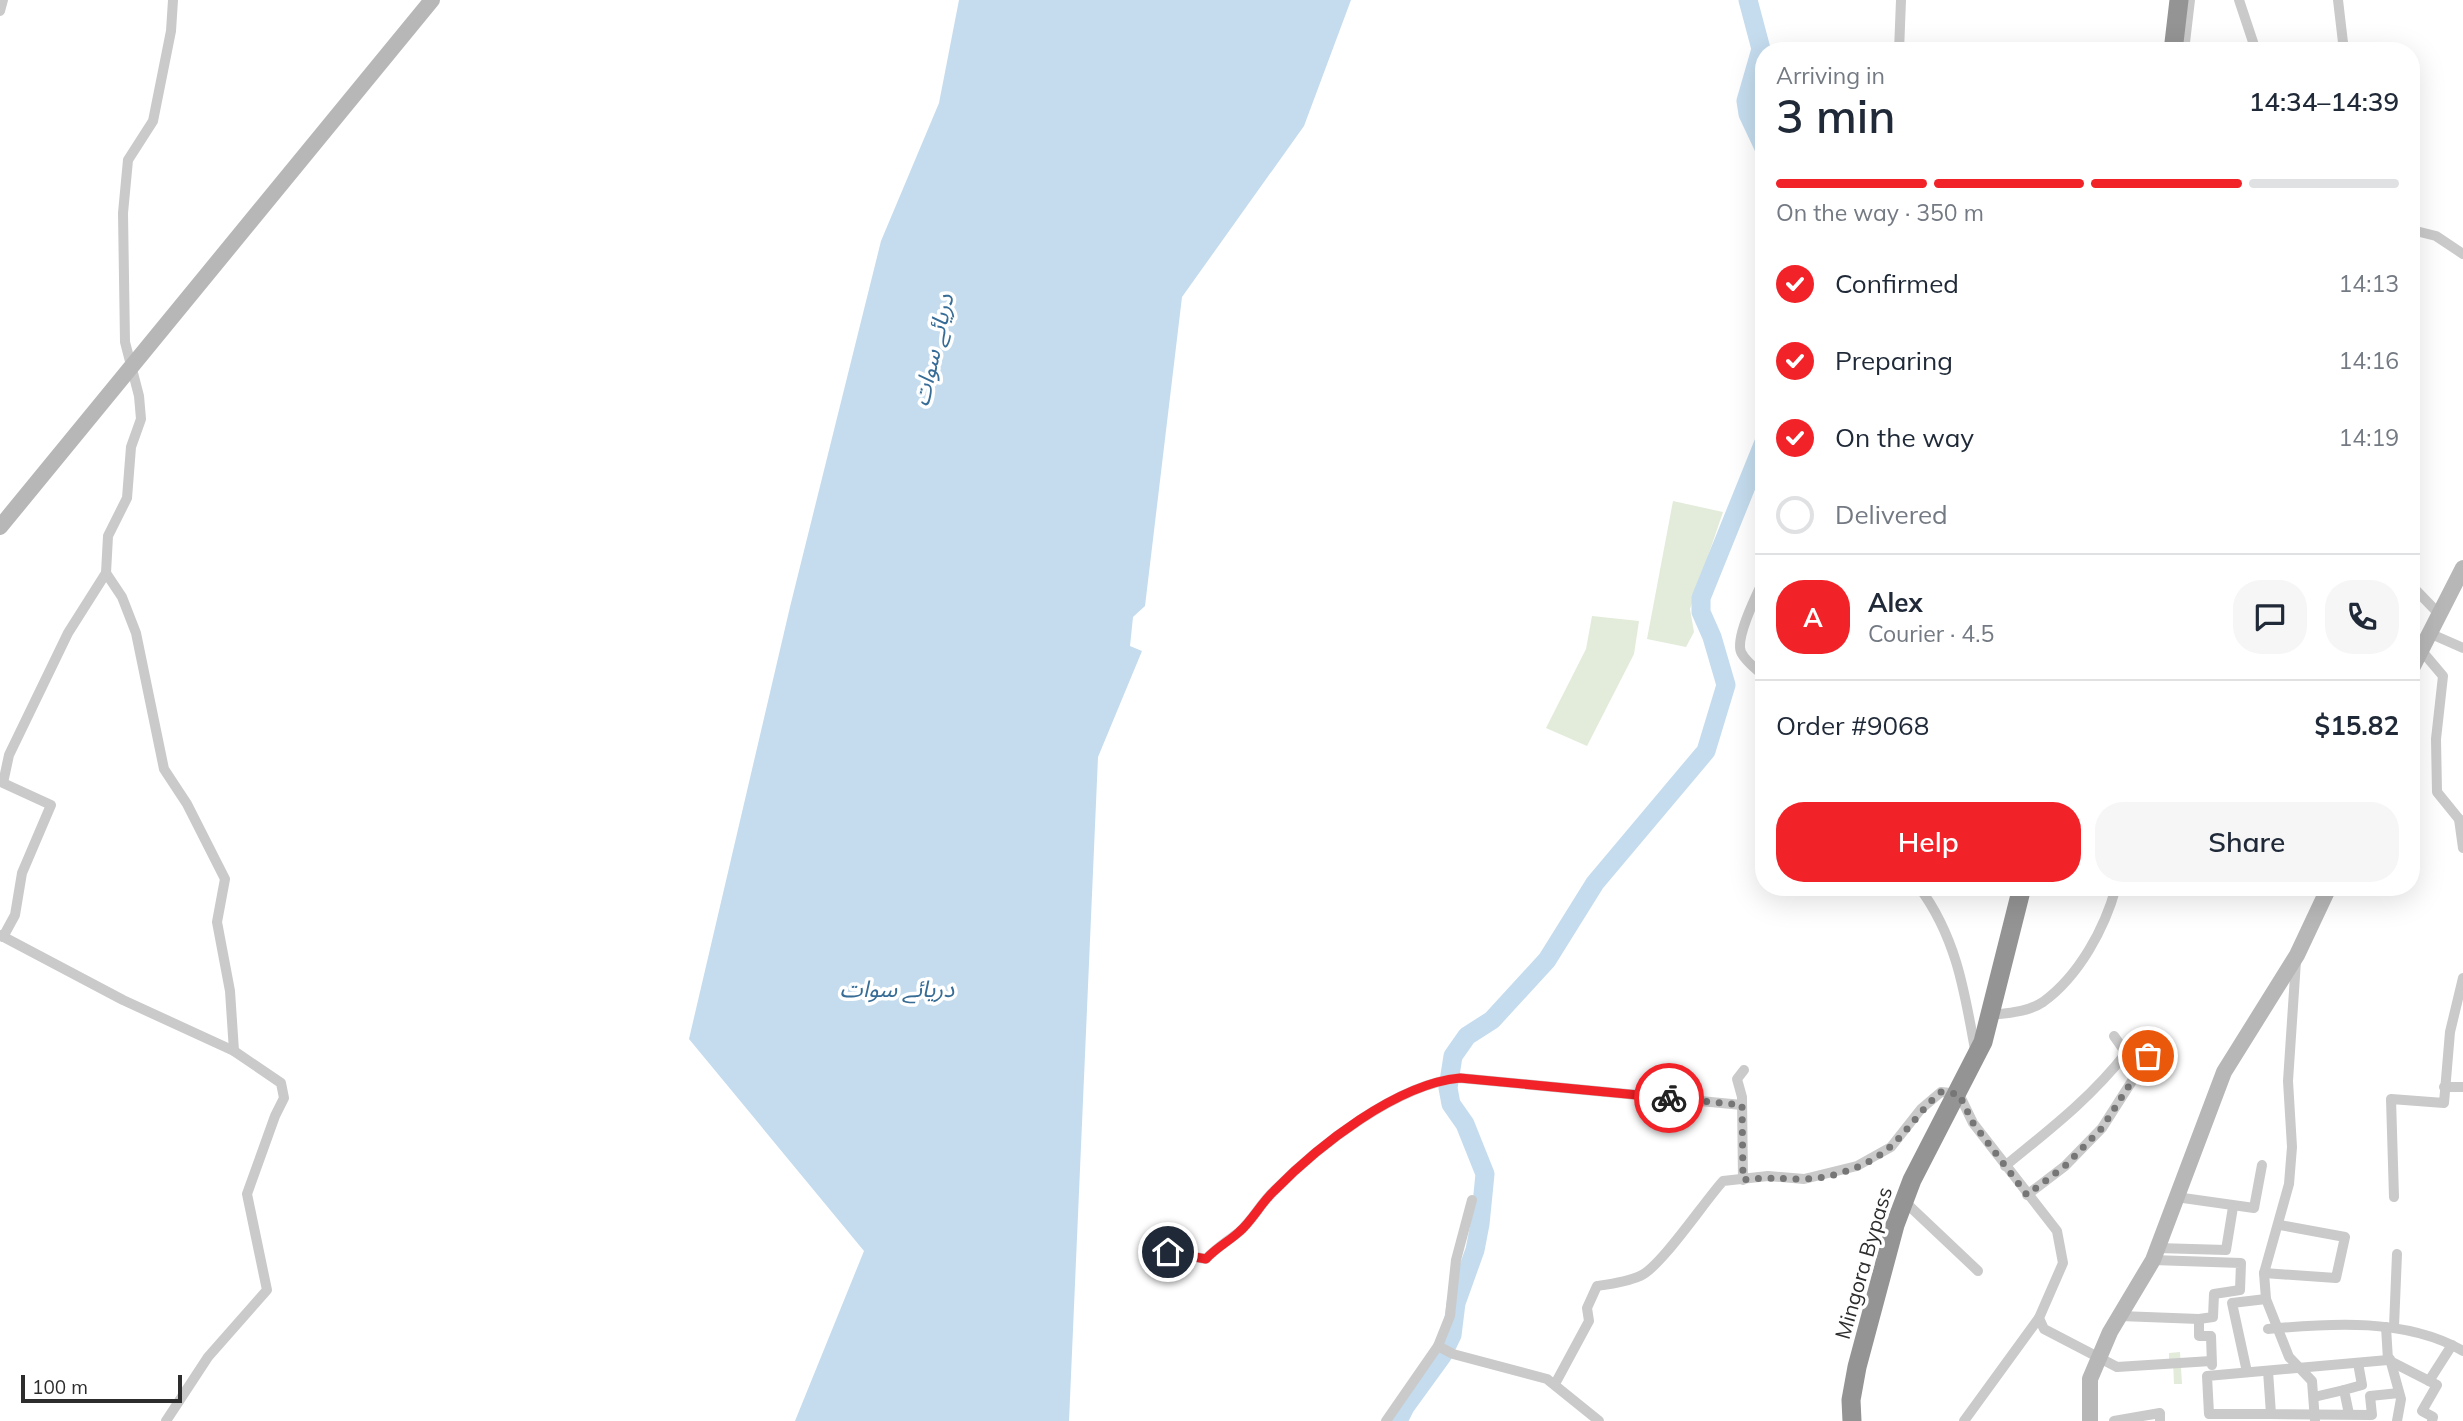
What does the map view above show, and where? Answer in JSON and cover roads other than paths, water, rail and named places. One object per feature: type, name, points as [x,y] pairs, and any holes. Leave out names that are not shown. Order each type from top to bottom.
[{"type":"highway","points":[[2179,0],[2182,42]]},
{"type":"highway","name":"Mingora Bypass","points":[[1852,1421],[1851,1400],[1857,1367],[1904,1200],[1976,1057],[1991,1015],[2020,896]]},
{"type":"main road","points":[[0,527],[432,0]]},
{"type":"main road","points":[[2421,650],[2463,568]]},
{"type":"main road","points":[[2090,1421],[2090,1379],[2120,1316],[2155,1254],[2224,1072],[2297,955],[2325,896]]},
{"type":"street","points":[[0,11],[4,0]]},
{"type":"street","points":[[166,1421],[208,1357],[267,1290],[247,1194],[284,1098],[281,1083],[234,1051],[123,1000],[1,936],[15,915],[22,873],[51,804],[3,783],[9,755],[68,633],[106,573],[108,536],[127,498],[131,447],[141,419],[139,396],[125,342],[123,213],[128,160],[153,121],[171,31],[173,0]]},
{"type":"street","points":[[1899,42],[1901,0]]},
{"type":"street","points":[[2166,42],[2170,0]]},
{"type":"street","points":[[2184,42],[2190,0]]},
{"type":"street","points":[[2239,0],[2253,42]]},
{"type":"street","points":[[2338,0],[2343,42]]},
{"type":"street","points":[[2420,232],[2436,236],[2463,254]]},
{"type":"street","points":[[106,573],[122,597],[136,633],[164,769],[187,804],[225,879],[216,922],[230,991],[234,1051]]},
{"type":"street","points":[[2420,594],[2439,614]]},
{"type":"street","points":[[1755,599],[1740,645],[1741,653],[1755,668]]},
{"type":"street","points":[[2429,633],[2463,648]]},
{"type":"street","points":[[2421,650],[2443,676],[2436,738],[2437,792],[2461,822],[2463,848]]},
{"type":"street","points":[[1924,896],[1952,941],[1963,979],[1976,1057]]},
{"type":"street","points":[[1991,1015],[2019,1013],[2043,1002],[2066,980],[2083,958],[2112,896]]},
{"type":"street","points":[[2297,955],[2288,1081],[2291,1159],[2280,1225],[2264,1273],[2272,1329],[2289,1357],[2312,1381],[2314,1417]]},
{"type":"street","points":[[2394,1197],[2390,1100],[2444,1102],[2450,1032],[2463,978]]},
{"type":"street","points":[[2005,1166],[2064,1119],[2107,1078],[2126,1053],[2114,1036]]},
{"type":"street","points":[[2027,1195],[2065,1166],[2102,1128],[2148,1056]]},
{"type":"street","points":[[1743,1180],[1742,1105],[1737,1079],[1744,1070]]},
{"type":"street","points":[[1168,1252],[1206,1259],[1217,1247],[1241,1230],[1256,1208],[1297,1168],[1374,1111],[1437,1080],[1460,1078],[1742,1105]]},
{"type":"street","points":[[2444,1087],[2463,1087]]},
{"type":"street","points":[[1555,1384],[1588,1321],[1587,1308],[1597,1286],[1642,1276],[1663,1258],[1676,1236],[1723,1181],[1768,1176],[1804,1179],[1857,1166],[1891,1147],[1921,1109],[1941,1092],[1959,1094],[1973,1123],[2057,1231],[2063,1263],[2039,1318],[1964,1421]]},
{"type":"street","points":[[2176,1197],[2254,1208],[2262,1165]]},
{"type":"street","points":[[1386,1421],[1438,1346],[1450,1316],[1455,1270],[1472,1200]]},
{"type":"street","points":[[1904,1200],[1978,1271]]},
{"type":"street","points":[[2155,1254],[2226,1250],[2233,1207]]},
{"type":"street","points":[[2264,1273],[2336,1278],[2345,1237],[2280,1225]]},
{"type":"street","points":[[2120,1316],[2199,1319],[2213,1317],[2214,1294],[2240,1290],[2241,1263],[2155,1254]]},
{"type":"street","points":[[2397,1254],[2389,1360],[2402,1399],[2397,1421]]},
{"type":"street","points":[[2247,1372],[2232,1303],[2266,1299]]},
{"type":"street","points":[[2039,1318],[2044,1329],[2100,1355],[2117,1367],[2211,1361]]},
{"type":"street","points":[[2199,1319],[2199,1336],[2211,1336],[2212,1375]]},
{"type":"street","points":[[2272,1329],[2325,1325],[2390,1327],[2452,1345],[2463,1351]]},
{"type":"street","points":[[2429,1381],[2452,1345]]},
{"type":"street","points":[[1438,1346],[1453,1354],[1555,1384],[1599,1421]]},
{"type":"street","points":[[2399,1393],[2370,1396],[2372,1415],[2314,1417],[2209,1414],[2207,1376],[2301,1370],[2389,1360],[2437,1385],[2422,1411],[2433,1417],[2432,1421]]},
{"type":"street","points":[[2314,1397],[2362,1385],[2358,1363]]},
{"type":"street","points":[[2268,1371],[2271,1414]]},
{"type":"street","points":[[2344,1390],[2349,1414]]},
{"type":"street","points":[[2115,1421],[2160,1413],[2160,1421]]},
{"type":"water","name":"دریائے سوات","points":[[959,0],[1351,0],[1304,126],[1182,297],[1145,606],[1133,617],[1130,646],[1142,651],[1098,757],[1069,1421],[795,1421],[864,1251],[689,1039],[790,607],[881,241],[939,103]]},
{"type":"waterway","points":[[1748,0],[1759,42]]},
{"type":"waterway","points":[[1755,70],[1746,101],[1755,129]]},
{"type":"waterway","points":[[1398,1421],[1442,1356],[1452,1335],[1456,1303],[1475,1250],[1480,1224],[1485,1174],[1465,1124],[1451,1104],[1448,1088],[1453,1056],[1467,1036],[1492,1020],[1547,960],[1595,883],[1706,751],[1726,685],[1712,637],[1701,612],[1701,598],[1755,464]]}]
